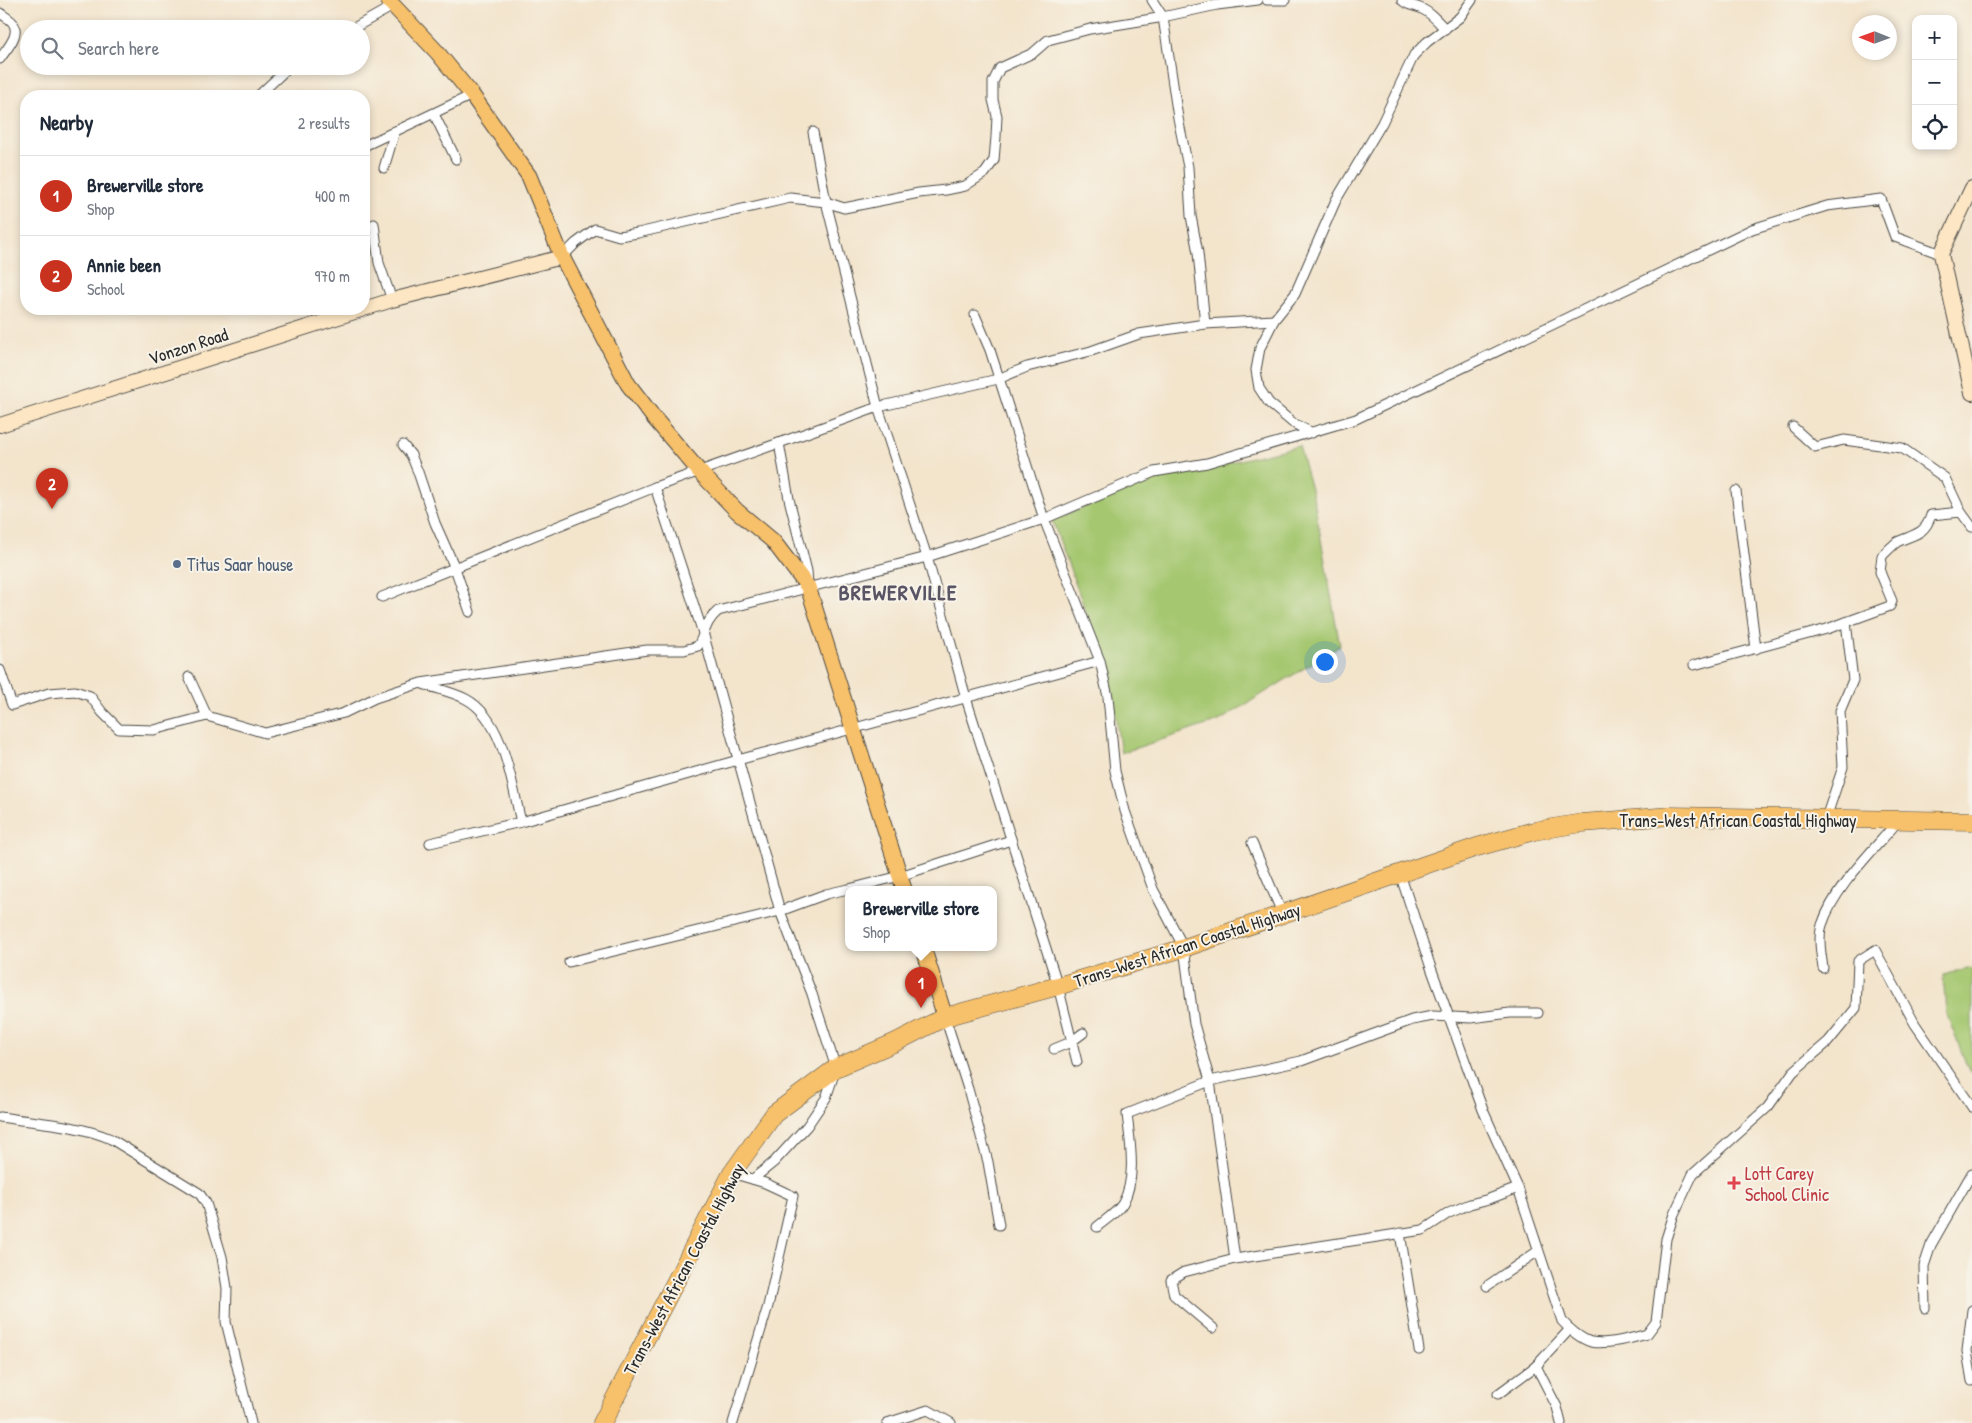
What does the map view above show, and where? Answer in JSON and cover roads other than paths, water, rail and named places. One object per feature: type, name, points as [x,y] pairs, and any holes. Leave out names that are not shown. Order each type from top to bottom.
[{"type":"highway","name":"Trans-West African Coastal Highway","points":[[602,1423],[732,1173],[774,1114],[836,1068],[896,1042],[945,1016],[1058,986],[1184,948],[1477,846],[1534,831],[1582,822],[1671,816],[1972,821]]},
{"type":"main road","points":[[391,3],[437,52],[472,95],[529,176],[562,256],[628,384],[654,418],[699,470],[737,511],[772,541],[808,586],[902,882]]},
{"type":"main road","points":[[924,951],[945,1016]]},
{"type":"street","points":[[1152,0],[1163,17],[1178,118],[1188,167],[1205,324]]},
{"type":"street","points":[[562,256],[576,242],[595,230],[619,236],[790,198],[826,202],[844,208],[965,186],[985,173],[994,160],[997,116],[993,100],[993,82],[1000,68],[1033,53],[1048,40],[1090,29],[1163,17],[1217,5],[1258,0]]},
{"type":"street","points":[[1267,0],[1285,0]]},
{"type":"street","points":[[1402,0],[1407,5],[1419,7],[1429,13],[1445,29]]},
{"type":"street","points":[[1312,433],[1293,423],[1269,402],[1259,388],[1256,370],[1260,348],[1274,320],[1295,294],[1336,200],[1382,123],[1414,55],[1427,42],[1460,17],[1472,0]]},
{"type":"street","points":[[366,20],[391,3]]},
{"type":"street","points":[[0,13],[13,23],[16,33],[14,39],[0,58]]},
{"type":"street","points":[[264,90],[280,75]]},
{"type":"street","points":[[370,143],[472,95]]},
{"type":"street","points":[[434,114],[456,159]]},
{"type":"street","points":[[384,168],[395,131]]},
{"type":"street","points":[[813,132],[826,202],[878,407],[927,557],[966,698],[1058,986],[1077,1062]]},
{"type":"street","points":[[1972,188],[1941,254],[1972,394]]},
{"type":"street","points":[[0,670],[12,705],[49,693],[75,691],[90,696],[102,712],[119,728],[154,730],[207,716],[265,733],[344,713],[375,698],[420,684],[647,650],[684,650],[698,646],[704,636],[705,626],[718,610],[927,557],[1044,518],[1154,472],[1207,463],[1356,419],[1752,229],[1799,214],[1827,206],[1881,199],[1895,237],[1941,254]]},
{"type":"street","points":[[374,224],[379,263],[392,300]]},
{"type":"street","name":"Vonzon Road","points":[[370,307],[562,256]]},
{"type":"street","name":"Vonzon Road","points":[[0,425],[345,315]]},
{"type":"street","points":[[975,315],[990,350],[1044,518],[1100,661],[1108,697],[1115,771],[1125,811],[1153,889],[1184,948],[1194,1024],[1210,1081],[1235,1259]]},
{"type":"street","points":[[382,597],[699,470],[878,407],[998,379],[1027,367],[1092,351],[1140,334],[1205,324],[1274,320]]},
{"type":"street","points":[[1793,427],[1815,447],[1844,440],[1902,448],[1945,478],[1961,512],[1972,527]]},
{"type":"street","points":[[779,442],[782,464],[807,571],[808,586]]},
{"type":"street","points":[[403,445],[411,455],[418,472],[435,523],[455,568],[470,612]]},
{"type":"street","points":[[656,487],[704,636],[780,911],[812,994],[836,1068],[826,1098],[807,1126],[774,1162],[753,1179]]},
{"type":"street","points":[[1736,491],[1756,650]]},
{"type":"street","points":[[1694,665],[1756,650],[1890,606],[1892,601],[1880,572],[1882,556],[1895,543],[1915,535],[1928,526],[1931,515],[1961,512]]},
{"type":"street","points":[[1826,818],[1843,767],[1840,711],[1853,680],[1846,622]]},
{"type":"street","points":[[430,843],[521,822],[738,760],[1100,661]]},
{"type":"street","points":[[189,677],[207,716]]},
{"type":"street","points":[[420,684],[467,699],[483,712],[497,733],[521,822]]},
{"type":"street","points":[[1823,968],[1820,946],[1821,926],[1838,893],[1900,820]]},
{"type":"street","points":[[872,886],[902,882],[1011,840]]},
{"type":"street","points":[[1252,843],[1283,914]]},
{"type":"street","points":[[1400,874],[1483,1110],[1518,1188],[1562,1321],[1570,1329],[1591,1342],[1610,1341],[1647,1334],[1656,1322],[1666,1239],[1674,1214],[1692,1174],[1768,1106],[1793,1072],[1828,1042],[1856,1008],[1858,961],[1875,950],[1915,1024],[1972,1107]]},
{"type":"street","points":[[569,962],[780,911],[826,894],[845,890]]},
{"type":"street","points":[[1097,1227],[1122,1205],[1128,1189],[1130,1170],[1128,1114],[1210,1081],[1301,1061],[1412,1020],[1433,1016],[1471,1018],[1510,1013],[1538,1013]]},
{"type":"street","points":[[945,1016],[988,1162],[999,1226]]},
{"type":"street","points":[[1054,1050],[1072,1042],[1083,1033]]},
{"type":"street","points":[[0,1117],[58,1125],[96,1133],[111,1139],[199,1193],[206,1203],[222,1257],[227,1288],[226,1322],[251,1423]]},
{"type":"street","points":[[732,1173],[766,1183],[793,1196],[768,1306],[732,1423]]},
{"type":"street","points":[[1925,1308],[1924,1266],[1931,1245],[1972,1173]]},
{"type":"street","points":[[1213,1328],[1174,1296],[1171,1280],[1184,1272],[1235,1259],[1423,1230],[1470,1204],[1518,1188]]},
{"type":"street","points":[[1400,1233],[1419,1350]]},
{"type":"street","points":[[1487,1286],[1538,1251]]},
{"type":"street","points":[[1972,1310],[1967,1352],[1972,1381]]},
{"type":"street","points":[[1498,1394],[1536,1366],[1570,1329]]},
{"type":"street","points":[[1536,1366],[1557,1407],[1561,1423]]},
{"type":"street","points":[[887,1423],[928,1410],[951,1423]]},
{"type":"place","name":"Annie been","points":[[52,509]]},
{"type":"place","name":"Titus Saar house","points":[[177,564]]},
{"type":"place","name":"Brewerville store","points":[[921,1008]]},
{"type":"place","name":"Lott Carey School Clinic","points":[[1734,1183]]},
{"type":"district","name":"BREWERVILLE","points":[[898,592]]}]
